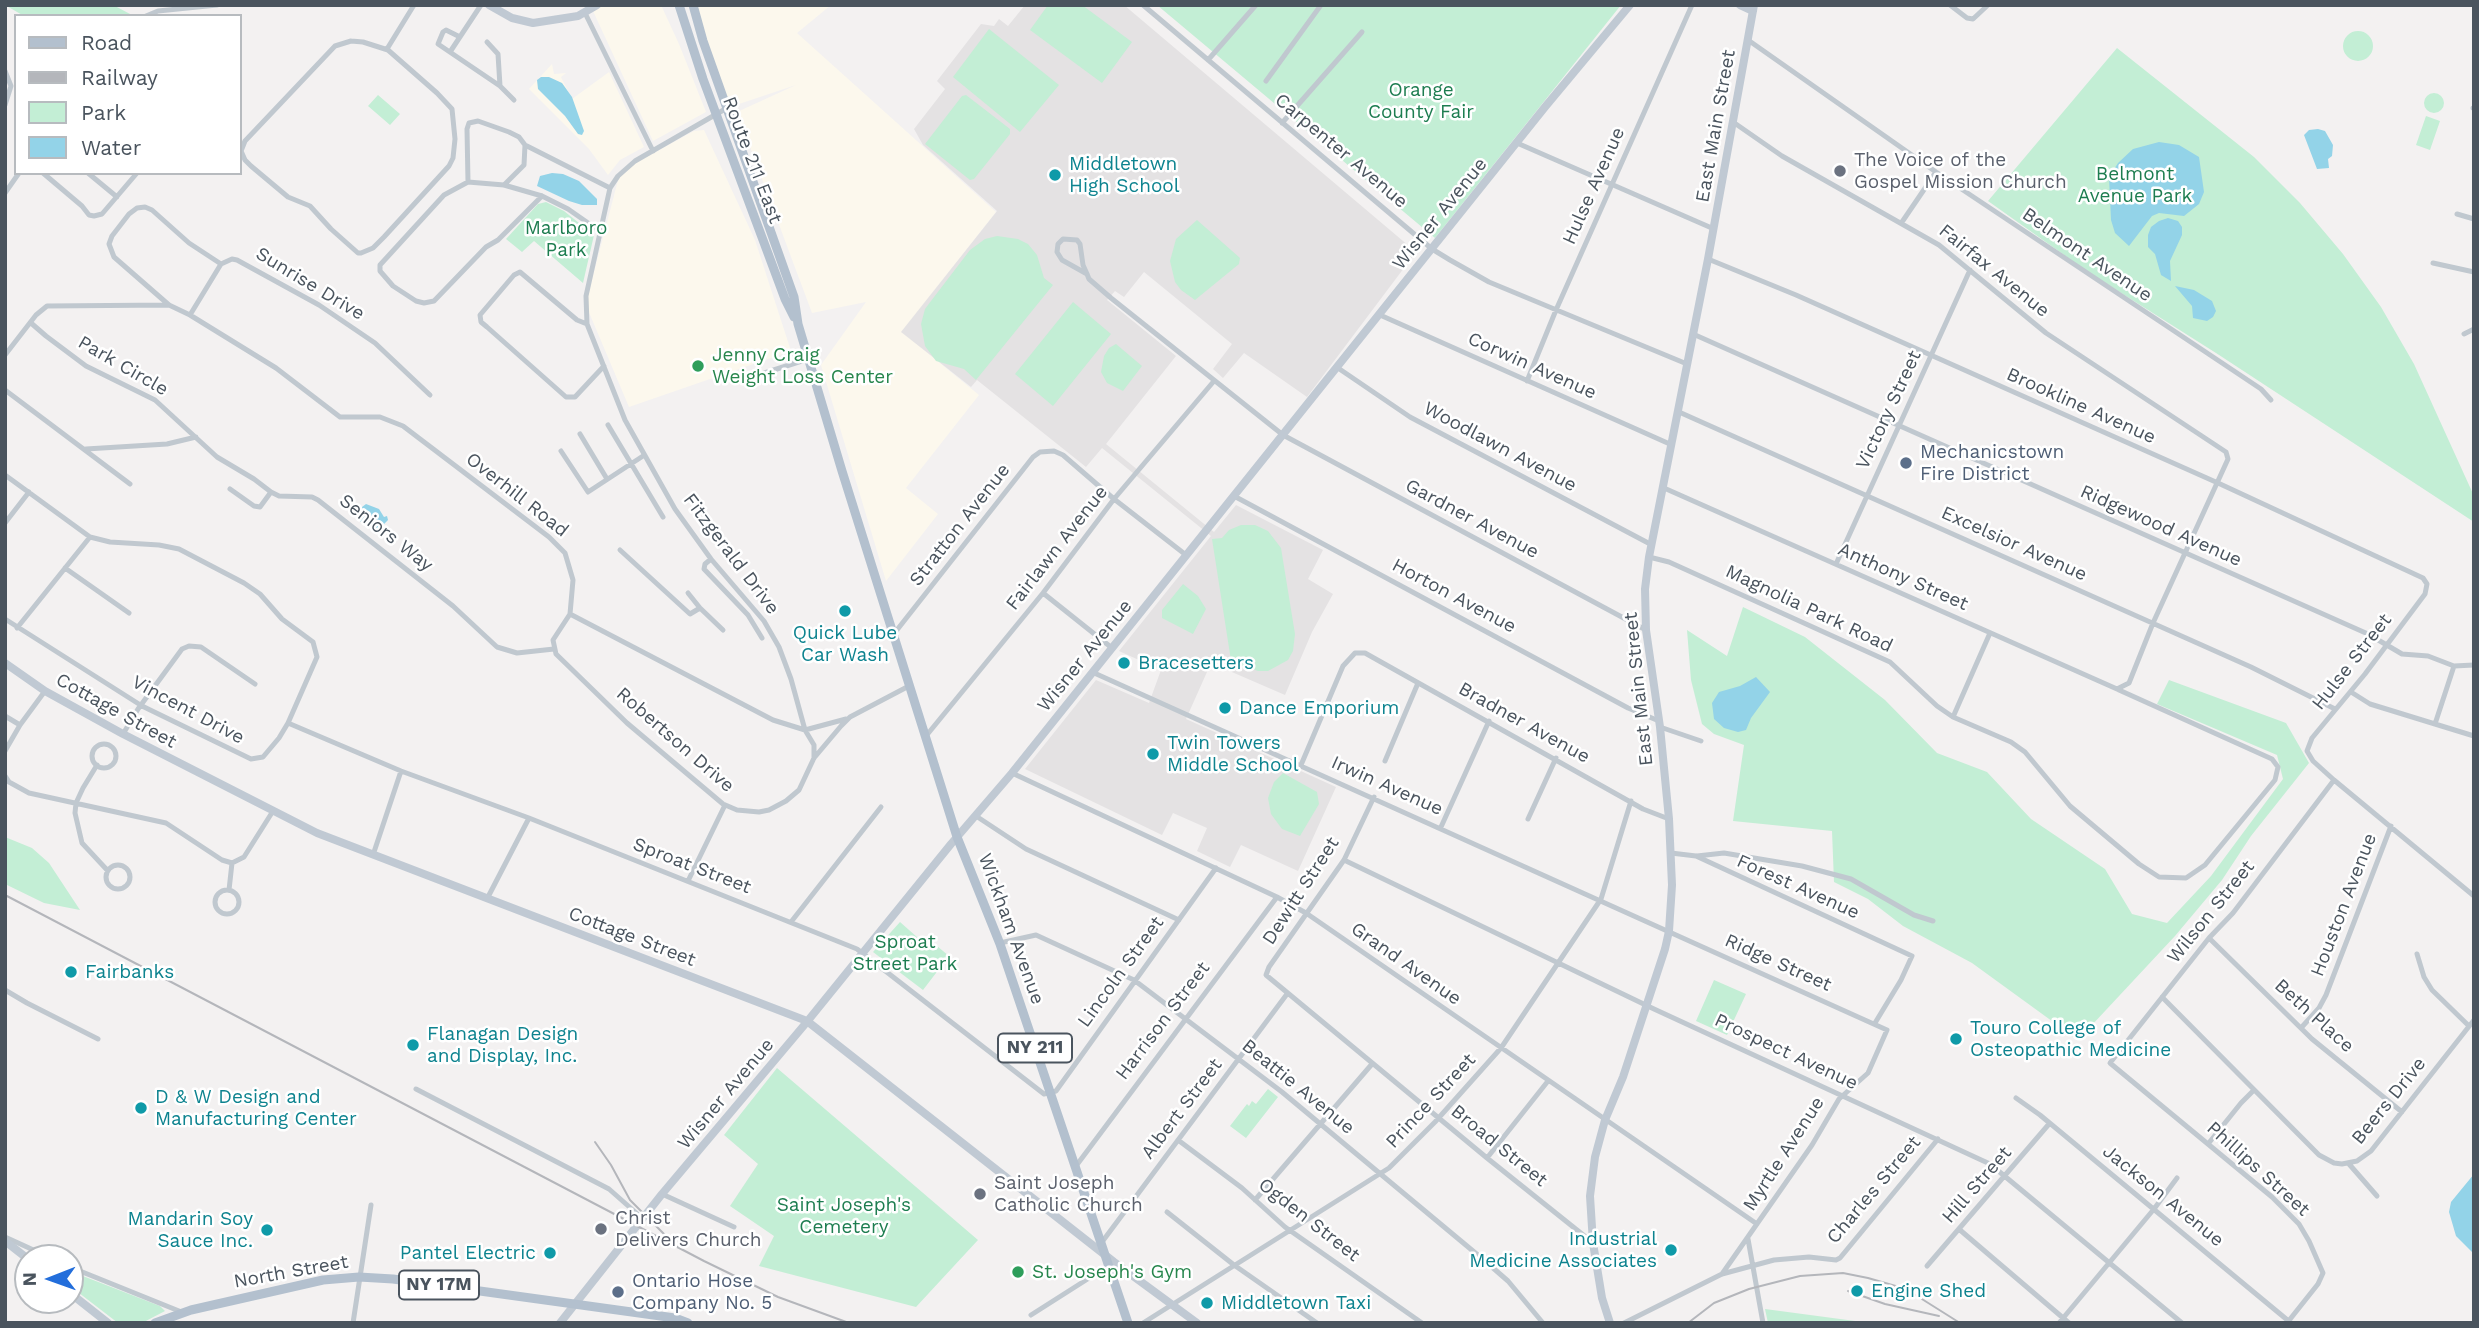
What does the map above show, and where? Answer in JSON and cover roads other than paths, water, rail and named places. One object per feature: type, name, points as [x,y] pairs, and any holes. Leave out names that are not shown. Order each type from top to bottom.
[{"type":"main road","name":"Route 211 East","points":[[679,5],[692,51],[785,299],[798,324]]},
{"type":"main road","name":"Route 211 East","points":[[693,5],[703,41],[794,297],[808,359],[892,630]]},
{"type":"main road","name":"Wickham Avenue","points":[[892,630],[957,837],[1000,944],[1128,1323]]},
{"type":"main road","name":"North Street","points":[[187,1312],[323,1280],[359,1277],[393,1279],[675,1318],[688,1323]]},
{"type":"main road","name":"NY 17M","points":[[155,1323],[187,1312]]},
{"type":"street","points":[[151,14],[217,5]]},
{"type":"street","points":[[387,49],[414,5]]},
{"type":"street","points":[[450,52],[481,5]]},
{"type":"street","points":[[489,5],[512,18],[528,23],[551,22],[586,13],[597,5]]},
{"type":"street","name":"Carpenter Avenue","points":[[1143,5],[1432,249],[1489,282],[1688,363]]},
{"type":"street","points":[[1208,60],[1256,5]]},
{"type":"street","points":[[1266,81],[1321,5]]},
{"type":"street","name":"Wisner Avenue","points":[[561,1323],[663,1194],[1012,773],[1630,5]]},
{"type":"street","name":"Hulse Avenue","points":[[1527,381],[1692,5]]},
{"type":"street","points":[[1740,5],[1754,8]]},
{"type":"street","points":[[1950,5],[1967,18],[1973,19],[1988,5]]},
{"type":"street","name":"East Main Street","points":[[1610,1323],[1602,1298],[1593,1243],[1590,1196],[1595,1157],[1605,1120],[1648,1005],[1669,931],[1669,819],[1660,724],[1646,630],[1649,557],[1679,412],[1754,8]]},
{"type":"street","points":[[586,13],[653,151]]},
{"type":"street","points":[[460,37],[446,30],[438,44],[500,86],[514,100]]},
{"type":"street","points":[[1282,123],[1362,32]]},
{"type":"street","name":"Belmont Avenue","points":[[1748,40],[2152,319],[2261,389],[2271,400]]},
{"type":"street","points":[[242,148],[245,141],[335,46],[351,41],[387,49],[452,109],[455,150],[449,166],[368,251],[358,253],[331,229],[310,205],[288,197],[251,166],[242,152]]},
{"type":"street","points":[[487,42],[498,54],[500,86]]},
{"type":"street","points":[[5,71],[11,86],[5,104]]},
{"type":"street","points":[[468,182],[469,123],[488,123],[519,137],[525,145],[610,188],[626,168],[727,108]]},
{"type":"street","name":"Fairfax Avenue","points":[[1733,122],[1782,156],[1939,245],[2046,333],[2226,452],[2228,461],[2218,483]]},
{"type":"street","points":[[1517,143],[1713,229]]},
{"type":"street","points":[[504,185],[524,165],[525,145]]},
{"type":"street","points":[[1902,222],[1936,172]]},
{"type":"street","points":[[5,193],[18,175]]},
{"type":"street","points":[[45,175],[89,215],[103,214],[135,175]]},
{"type":"street","points":[[90,175],[117,197]]},
{"type":"street","points":[[542,196],[503,235],[486,247],[435,301],[420,303],[401,292],[382,275],[380,265],[444,195],[468,182],[504,185],[542,196],[568,208],[601,232]]},
{"type":"street","name":"Fitzgerald Drive","points":[[610,188],[586,296],[587,324],[625,420],[674,509],[710,559],[752,605],[779,647],[791,679],[804,730],[814,745],[814,758]]},
{"type":"street","name":"Sunrise Drive","points":[[169,305],[114,257],[111,251],[112,236],[137,208],[145,207],[152,211],[189,243],[220,264],[232,259],[237,260],[329,312],[384,350],[430,395]]},
{"type":"street","points":[[2457,214],[2474,219]]},
{"type":"street","name":"Gardner Avenue","points":[[1087,274],[1062,260],[1057,252],[1058,244],[1063,239],[1077,240],[1080,244],[1083,265],[1087,274],[1088,279],[1283,435],[1646,630]]},
{"type":"street","name":"Brookline Avenue","points":[[1708,259],[1796,295],[1930,357],[2218,483],[2423,578],[2427,584],[2425,594]]},
{"type":"street","points":[[2433,262],[2474,272]]},
{"type":"street","points":[[190,315],[220,264]]},
{"type":"street","name":"Victory Street","points":[[1836,564],[1970,270]]},
{"type":"street","points":[[587,324],[577,320],[520,272],[514,275],[480,316],[487,327],[566,397],[575,397],[604,366]]},
{"type":"street","points":[[5,355],[42,309],[49,306],[169,305]]},
{"type":"street","name":"Overhill Road","points":[[169,305],[190,315],[299,384],[340,417],[380,417],[403,426],[540,530],[569,559],[573,580],[570,614]]},
{"type":"street","name":"Corwin Avenue","points":[[1380,315],[1672,445]]},
{"type":"street","name":"Park Circle","points":[[31,323],[86,366],[155,400],[196,437]]},
{"type":"street","points":[[2463,334],[2474,329]]},
{"type":"street","name":"Ridgewood Avenue","points":[[1693,334],[2368,634],[2402,654],[2428,656],[2454,666]]},
{"type":"street","points":[[755,376],[808,359]]},
{"type":"street","name":"Woodlawn Avenue","points":[[1338,368],[1410,417],[1652,545]]},
{"type":"street","name":"Fairlawn Avenue","points":[[926,736],[1043,593],[1114,499],[1214,381]]},
{"type":"street","points":[[5,390],[130,484]]},
{"type":"street","name":"Excelsior Avenue","points":[[1679,412],[2251,667],[2335,709]]},
{"type":"street","points":[[608,425],[663,517]]},
{"type":"street","points":[[580,434],[607,479]]},
{"type":"street","points":[[86,449],[167,444],[196,437]]},
{"type":"street","name":"Seniors Way","points":[[196,437],[217,457],[271,492],[279,496],[318,500],[453,606],[497,647],[517,653],[554,649]]},
{"type":"street","name":"Stratton Avenue","points":[[892,630],[1033,457],[1040,452],[1049,450],[1060,453],[1114,499]]},
{"type":"street","points":[[561,451],[588,492],[643,456]]},
{"type":"street","name":"Vincent Drive","points":[[5,475],[90,537],[110,542],[159,545],[190,554],[260,594],[282,619],[313,642],[317,657],[288,723],[269,752],[263,757],[251,759],[142,706],[5,620]]},
{"type":"street","points":[[2117,689],[2129,683],[2153,623],[2218,483]]},
{"type":"street","name":"Anthony Street","points":[[1664,488],[2117,689]]},
{"type":"street","points":[[230,489],[254,506],[260,507],[271,492]]},
{"type":"street","points":[[5,523],[29,492]]},
{"type":"street","name":"Horton Avenue","points":[[1234,496],[1618,702],[1701,741]]},
{"type":"street","points":[[1114,499],[1186,555]]},
{"type":"street","points":[[17,628],[90,537]]},
{"type":"street","points":[[620,550],[690,614],[700,608]]},
{"type":"street","name":"Magnolia Park Road","points":[[1649,557],[1668,562],[1890,662],[1937,706],[2025,752],[2070,806],[2139,864],[2159,877],[2186,878],[2205,865],[2276,780],[2278,767],[2272,759],[2117,689]]},
{"type":"street","points":[[710,559],[705,564],[705,569],[748,615],[762,638]]},
{"type":"street","points":[[65,568],[130,613]]},
{"type":"street","points":[[688,593],[723,630]]},
{"type":"street","points":[[1043,593],[1112,648]]},
{"type":"street","name":"Hulse Street","points":[[2307,751],[2312,738],[2425,594]]},
{"type":"street","points":[[554,649],[553,640],[556,633],[570,614],[773,720],[804,730],[849,718]]},
{"type":"street","points":[[1954,717],[1990,633]]},
{"type":"street","points":[[123,734],[182,649],[189,646],[201,647],[255,684]]},
{"type":"street","name":"Robertson Drive","points":[[554,649],[627,723],[725,805],[753,812],[780,805],[799,790],[814,758],[849,718],[909,686]]},
{"type":"street","name":"Bradner Avenue","points":[[1301,765],[1343,666],[1355,653],[1365,653],[1631,802],[1669,819]]},
{"type":"street","name":"Cottage Street","points":[[5,663],[45,691],[123,734],[317,833],[807,1021],[1105,1255],[1197,1323]]},
{"type":"street","points":[[2435,724],[2454,666],[2474,665]]},
{"type":"street","name":"Irwin Avenue","points":[[1092,672],[1669,931]]},
{"type":"street","points":[[1385,761],[1418,683]]},
{"type":"street","points":[[5,751],[45,691]]},
{"type":"street","points":[[2351,691],[2370,704],[2474,736]]},
{"type":"street","points":[[5,716],[20,725]]},
{"type":"street","points":[[1441,827],[1489,721]]},
{"type":"street","name":"Sproat Street","points":[[288,723],[401,771],[529,818],[863,952],[1044,1094],[1051,1093]]},
{"type":"street","points":[[106,744],[113,747],[116,754],[114,762],[108,767],[97,765],[93,758],[96,748],[106,744]]},
{"type":"street","name":"Houston Avenue","points":[[2307,751],[2313,761],[2334,780],[2474,896]]},
{"type":"street","points":[[1528,818],[1556,758]]},
{"type":"street","points":[[97,765],[76,803],[76,823],[82,843],[108,871],[107,881],[111,887],[122,888],[128,883],[129,875],[125,868],[118,865],[108,871]]},
{"type":"street","points":[[373,855],[401,771]]},
{"type":"street","name":"Grand Avenue","points":[[1012,773],[1306,913],[1757,1224]]},
{"type":"street","points":[[5,775],[9,782],[22,790],[166,823],[222,860],[232,863],[244,857],[273,811]]},
{"type":"street","name":"Wilson Street","points":[[2110,1063],[2233,913],[2334,780]]},
{"type":"street","name":"Dewitt Street","points":[[1287,994],[1266,975],[1344,860],[1374,797]]},
{"type":"street","name":"Prince Street","points":[[1143,1323],[1389,1168],[1439,1117],[1501,1048],[1601,900],[1631,802]]},
{"type":"street","points":[[688,881],[725,805]]},
{"type":"street","points":[[791,922],[881,807]]},
{"type":"street","points":[[976,816],[1026,849],[1178,920]]},
{"type":"street","points":[[488,897],[529,818]]},
{"type":"street","name":"Houston Avenue","points":[[2301,1028],[2326,995],[2390,826]]},
{"type":"street","name":"Forest Avenue","points":[[1671,853],[1696,856],[1910,955],[1913,959],[1875,1023]]},
{"type":"street","points":[[1696,856],[1724,853],[1802,866],[1851,879],[1914,915],[1933,921]]},
{"type":"street","name":"Prospect Avenue","points":[[1344,860],[1990,1164],[2182,1323]]},
{"type":"street","points":[[229,890],[232,863]]},
{"type":"street","name":"Lincoln Street","points":[[1051,1093],[1056,1091],[1216,868]]},
{"type":"street","points":[[229,890],[238,897],[239,905],[232,913],[224,913],[218,909],[216,901],[222,892],[229,890]]},
{"type":"street","name":"Harrison Street","points":[[1076,1166],[1277,897]]},
{"type":"street","name":"Ridge Street","points":[[1669,931],[1875,1023]]},
{"type":"street","name":"Beattie Avenue","points":[[1000,944],[1036,935],[1134,980],[1239,1058],[1508,1281],[1543,1323]]},
{"type":"street","name":"Beth Place","points":[[2209,939],[2301,1028],[2403,1112]]},
{"type":"street","points":[[2417,954],[2424,977],[2432,990],[2469,1026]]},
{"type":"street","points":[[5,990],[98,1039]]},
{"type":"street","name":"Albert Street","points":[[1102,1242],[1287,994]]},
{"type":"street","name":"Broad Street","points":[[1287,994],[1593,1243]]},
{"type":"street","points":[[2162,997],[2254,1090],[2208,1144]]},
{"type":"street","name":"Beers Drive","points":[[2254,1090],[2319,1155],[2333,1163],[2349,1164],[2362,1159],[2371,1151],[2474,1020]]},
{"type":"street","name":"Myrtle Avenue","points":[[1722,1274],[1812,1144],[1839,1099],[1868,1073],[1888,1030],[1875,1023]]},
{"type":"street","name":"Phillips Street","points":[[2110,1063],[2294,1218],[2309,1241],[2323,1273],[2321,1280],[2289,1322]]},
{"type":"street","points":[[1255,1200],[1372,1064]]},
{"type":"street","points":[[1487,1158],[1548,1081]]},
{"type":"street","points":[[416,1089],[609,1189],[643,1219]]},
{"type":"street","name":"Jackson Avenue","points":[[2016,1098],[2289,1322]]},
{"type":"street","name":"Hill Street","points":[[1927,1266],[2049,1124]]},
{"type":"street","name":"Charles Street","points":[[1624,1323],[1722,1274],[1800,1257],[1840,1258],[1937,1139]]},
{"type":"street","name":"Ogden Street","points":[[1178,1140],[1216,1168],[1285,1227],[1422,1323]]},
{"type":"street","points":[[2349,1164],[2377,1196]]},
{"type":"street","points":[[2061,1320],[2177,1178]]},
{"type":"street","points":[[663,1194],[734,1227]]},
{"type":"street","points":[[353,1323],[371,1205]]},
{"type":"street","points":[[1167,1212],[1234,1265],[1317,1323]]},
{"type":"street","points":[[1960,1230],[2061,1320],[2069,1323]]},
{"type":"street","points":[[1748,1239],[1763,1323]]},
{"type":"street","points":[[1031,1315],[1108,1266]]},
{"type":"street","points":[[84,1272],[187,1312]]},
{"type":"street","points":[[84,1304],[108,1323]]},
{"type":"water","points":[[549,77],[562,83],[572,97],[584,131],[582,135],[578,134],[565,116],[538,89],[537,80]]},
{"type":"water","points":[[2309,130],[2325,131],[2333,145],[2332,156],[2328,159],[2329,168],[2317,169],[2304,135]]},
{"type":"water","points":[[2159,142],[2179,145],[2199,157],[2204,192],[2199,204],[2184,216],[2159,213],[2152,216],[2129,246],[2115,233],[2111,220],[2109,177],[2118,163],[2133,149]]},
{"type":"water","points":[[563,174],[579,181],[597,199],[597,205],[582,205],[569,201],[537,186],[540,176]]},
{"type":"water","points":[[2168,218],[2178,221],[2182,227],[2182,235],[2170,261],[2171,281],[2161,275],[2155,254],[2148,247],[2151,227]]},
{"type":"water","points":[[2175,286],[2194,290],[2212,301],[2216,311],[2213,317],[2207,321],[2193,318],[2192,306]]},
{"type":"water","points":[[366,504],[379,509],[384,517],[387,516],[388,520],[379,529],[374,531],[360,521],[358,510]]},
{"type":"water","points":[[1756,677],[1770,692],[1751,718],[1746,730],[1738,732],[1724,728],[1714,719],[1712,703],[1719,692],[1740,686]]},
{"type":"water","points":[[2474,1174],[2474,1254],[2456,1236],[2449,1212],[2451,1202]]},
{"type":"railway","points":[[5,895],[704,1261],[778,1297],[849,1323]]},
{"type":"railway","points":[[595,1142],[630,1200],[665,1235]]},
{"type":"railway","points":[[1688,1323],[1714,1303],[1749,1289],[1800,1276],[1843,1273],[1906,1289],[1960,1323]]},
{"type":"railway","points":[[1848,1291],[1885,1304],[1939,1316]]},
{"type":"place","name":"The Voice of the Gospel Mission Church","points":[[1840,171]]},
{"type":"place","name":"Middletown High School","points":[[1055,175]]},
{"type":"place","name":"Jenny Craig Weight Loss Center","points":[[698,366]]},
{"type":"place","name":"Mechanicstown Fire District","points":[[1906,463]]},
{"type":"place","name":"Quick Lube Car Wash","points":[[845,611]]},
{"type":"place","name":"Bracesetters","points":[[1124,663]]},
{"type":"place","name":"Dance Emporium","points":[[1225,708]]},
{"type":"place","name":"Twin Towers Middle School","points":[[1153,754]]},
{"type":"place","name":"Fairbanks","points":[[71,972]]},
{"type":"place","name":"Touro College of Osteopathic Medicine","points":[[1956,1039]]},
{"type":"place","name":"Flanagan Design and Display, Inc.","points":[[413,1045]]},
{"type":"place","name":"D & W Design and Manufacturing Center","points":[[141,1108]]},
{"type":"place","name":"Saint Joseph Catholic Church","points":[[980,1194]]},
{"type":"place","name":"Christ Delivers Church","points":[[601,1229]]},
{"type":"place","name":"Mandarin Soy Sauce Inc.","points":[[267,1230]]},
{"type":"place","name":"Industrial Medicine Associates","points":[[1671,1250]]},
{"type":"place","name":"Pantel Electric","points":[[550,1253]]},
{"type":"place","name":"St. Joseph's Gym","points":[[1018,1272]]},
{"type":"place","name":"Engine Shed","points":[[1857,1291]]},
{"type":"place","name":"Ontario Hose Company No. 5","points":[[618,1292]]},
{"type":"place","name":"Middletown Taxi","points":[[1207,1303]]},
{"type":"park label","name":"Orange County Fair","points":[[1421,101]]},
{"type":"park label","name":"Belmont Avenue Park","points":[[2135,185]]},
{"type":"park label","name":"Marlboro Park","points":[[566,239]]},
{"type":"park label","name":"Sproat Street Park","points":[[905,953]]},
{"type":"park label","name":"Saint Joseph's Cemetery","points":[[844,1216]]}]
